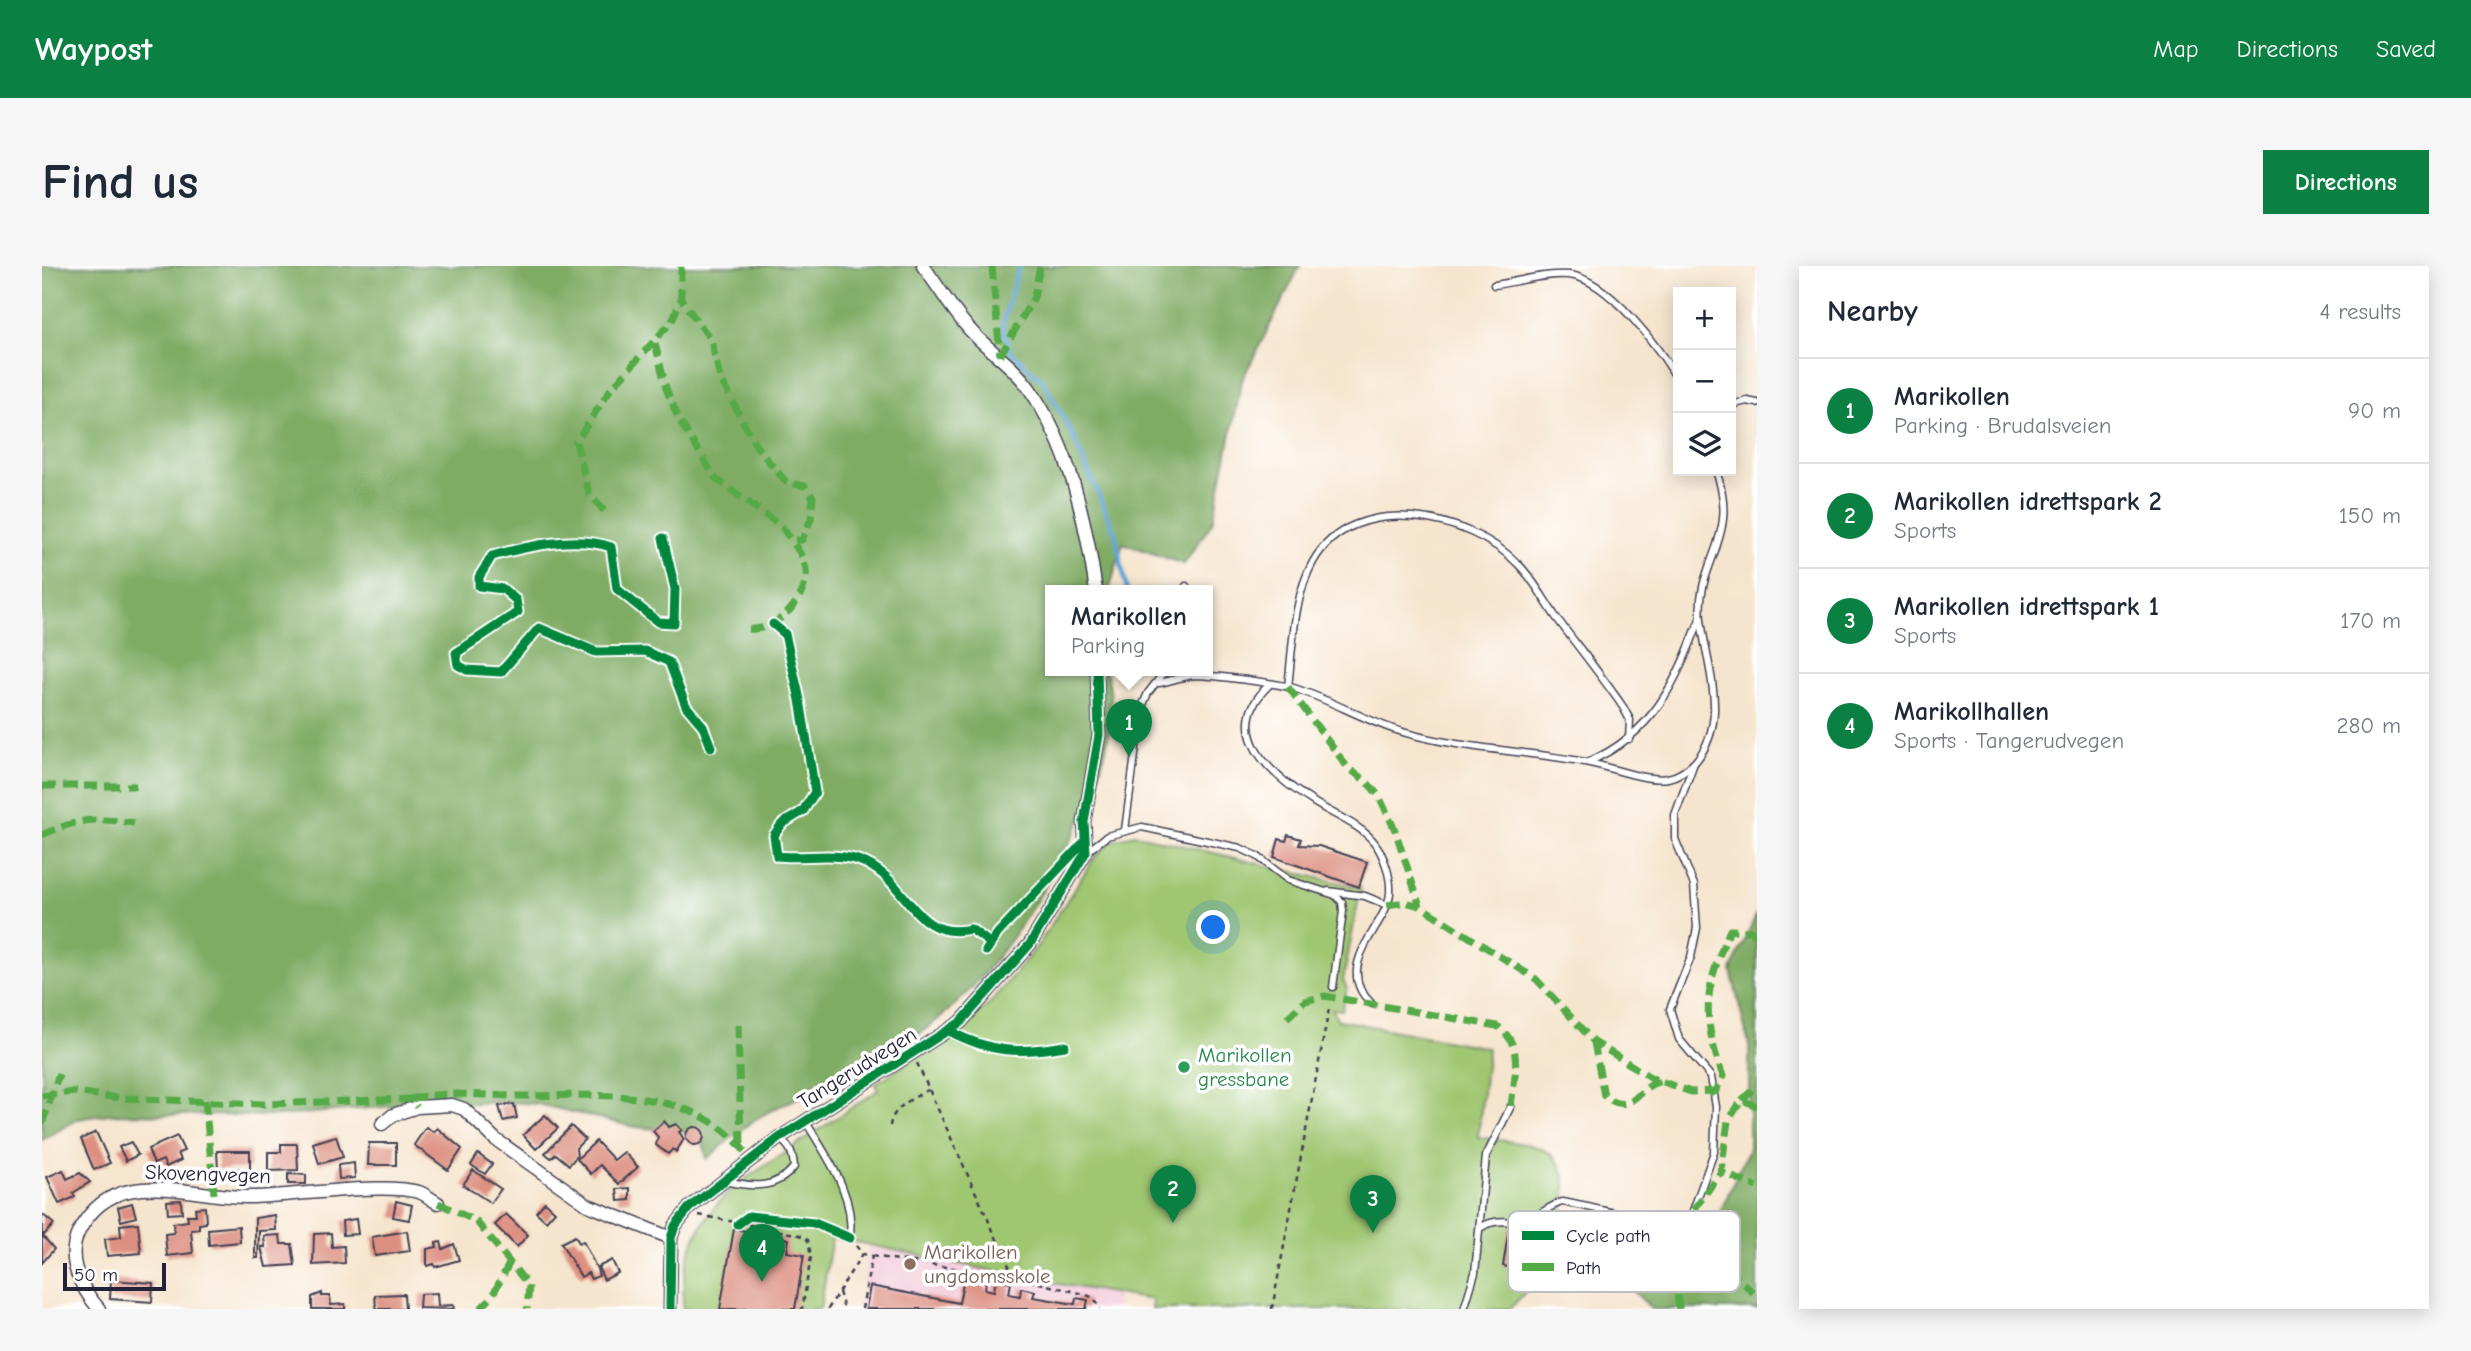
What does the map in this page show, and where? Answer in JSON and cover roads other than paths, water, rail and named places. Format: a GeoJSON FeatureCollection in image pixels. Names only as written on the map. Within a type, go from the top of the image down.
{"type":"FeatureCollection","features":[{"type":"Feature","properties":{"kind":"street"},"geometry":{"type":"LineString","coordinates":[[923,266],[971,332],[1000,356],[1028,386],[1047,419],[1065,458],[1085,521],[1095,585]]}},
{"type":"Feature","properties":{"kind":"street"},"geometry":{"type":"LineString","coordinates":[[1086,852],[1084,822],[1099,735],[1097,676]]}},
{"type":"Feature","properties":{"kind":"street","name":"Tangerudvegen"},"geometry":{"type":"LineString","coordinates":[[670,1309],[671,1238],[675,1226],[688,1208],[805,1120],[961,1022],[1030,944],[1086,852]]}},
{"type":"Feature","properties":{"kind":"street"},"geometry":{"type":"LineString","coordinates":[[382,1124],[393,1115],[417,1107],[452,1105],[464,1109],[505,1147],[588,1205],[671,1238]]}},
{"type":"Feature","properties":{"kind":"street","name":"Skovengvegen"},"geometry":{"type":"LineString","coordinates":[[99,1309],[82,1289],[73,1256],[76,1237],[89,1211],[111,1195],[140,1189],[249,1198],[380,1190],[419,1192],[438,1203]]}},
{"type":"Feature","properties":{"kind":"lane"},"geometry":{"type":"LineString","coordinates":[[1494,285],[1567,275],[1583,278],[1618,304],[1668,362],[1673,372]]}},
{"type":"Feature","properties":{"kind":"lane"},"geometry":{"type":"LineString","coordinates":[[1736,404],[1747,401],[1757,403]]}},
{"type":"Feature","properties":{"kind":"lane"},"geometry":{"type":"LineString","coordinates":[[1588,762],[1629,739],[1659,708],[1678,677],[1700,617],[1702,592],[1722,535],[1725,510],[1717,476]]}},
{"type":"Feature","properties":{"kind":"lane"},"geometry":{"type":"LineString","coordinates":[[1288,687],[1300,595],[1313,561],[1331,541],[1355,523],[1389,516],[1441,522],[1481,537],[1520,566],[1623,707],[1630,720],[1629,739]]}},
{"type":"Feature","properties":{"kind":"lane"},"geometry":{"type":"LineString","coordinates":[[1693,1211],[1714,1152],[1716,1107],[1711,1077],[1679,1039],[1670,1009],[1691,957],[1697,928],[1694,885],[1675,839],[1675,815],[1712,724],[1716,696],[1700,617]]}},
{"type":"Feature","properties":{"kind":"lane"},"geometry":{"type":"LineString","coordinates":[[1125,830],[1141,709],[1148,693],[1162,676]]}},
{"type":"Feature","properties":{"kind":"lane"},"geometry":{"type":"LineString","coordinates":[[1159,683],[1190,676]]}},
{"type":"Feature","properties":{"kind":"lane"},"geometry":{"type":"LineString","coordinates":[[1202,676],[1288,687],[1392,728],[1445,743],[1503,748],[1588,762],[1651,778],[1667,778],[1679,774],[1695,762]]}},
{"type":"Feature","properties":{"kind":"lane"},"geometry":{"type":"LineString","coordinates":[[1269,685],[1250,708],[1247,725],[1251,743],[1261,758],[1309,800],[1372,839],[1385,860],[1390,894],[1360,958],[1360,989],[1372,1004]]}},
{"type":"Feature","properties":{"kind":"lane"},"geometry":{"type":"LineString","coordinates":[[1086,852],[1107,836],[1142,827],[1240,848],[1257,856],[1288,880],[1335,895],[1343,908],[1333,987]]}},
{"type":"Feature","properties":{"kind":"lane"},"geometry":{"type":"LineString","coordinates":[[1319,890],[1346,891],[1387,905]]}},
{"type":"Feature","properties":{"kind":"lane"},"geometry":{"type":"LineString","coordinates":[[1464,1309],[1475,1273],[1486,1156],[1511,1107]]}},
{"type":"Feature","properties":{"kind":"lane"},"geometry":{"type":"LineString","coordinates":[[805,1120],[846,1193],[851,1215],[847,1237]]}},
{"type":"Feature","properties":{"kind":"lane"},"geometry":{"type":"LineString","coordinates":[[723,1180],[762,1185],[786,1177],[794,1167],[793,1156],[789,1146],[779,1138]]}},
{"type":"Feature","properties":{"kind":"lane"},"geometry":{"type":"LineString","coordinates":[[1545,1211],[1562,1202],[1606,1211]]}},
{"type":"Feature","properties":{"kind":"lane"},"geometry":{"type":"LineString","coordinates":[[1480,1228],[1498,1219],[1508,1220]]}},
{"type":"Feature","properties":{"kind":"waterway"},"geometry":{"type":"LineString","coordinates":[[1019,266],[1002,325],[1010,351],[1043,381],[1072,434],[1115,533],[1126,585]]}},
{"type":"Feature","properties":{"kind":"place","name":"Marikollen"},"geometry":{"type":"Point","coordinates":[1129,757]}},
{"type":"Feature","properties":{"kind":"place","name":"Marikollen gressbane"},"geometry":{"type":"Point","coordinates":[1184,1067]}},
{"type":"Feature","properties":{"kind":"place","name":"Marikollen idrettspark 2"},"geometry":{"type":"Point","coordinates":[1173,1223]}},
{"type":"Feature","properties":{"kind":"place","name":"Marikollen idrettspark 1"},"geometry":{"type":"Point","coordinates":[1373,1233]}},
{"type":"Feature","properties":{"kind":"place","name":"Marikollen ungdomsskole"},"geometry":{"type":"Point","coordinates":[910,1264]}},
{"type":"Feature","properties":{"kind":"place","name":"Marikollhallen"},"geometry":{"type":"Point","coordinates":[762,1282]}}]}
